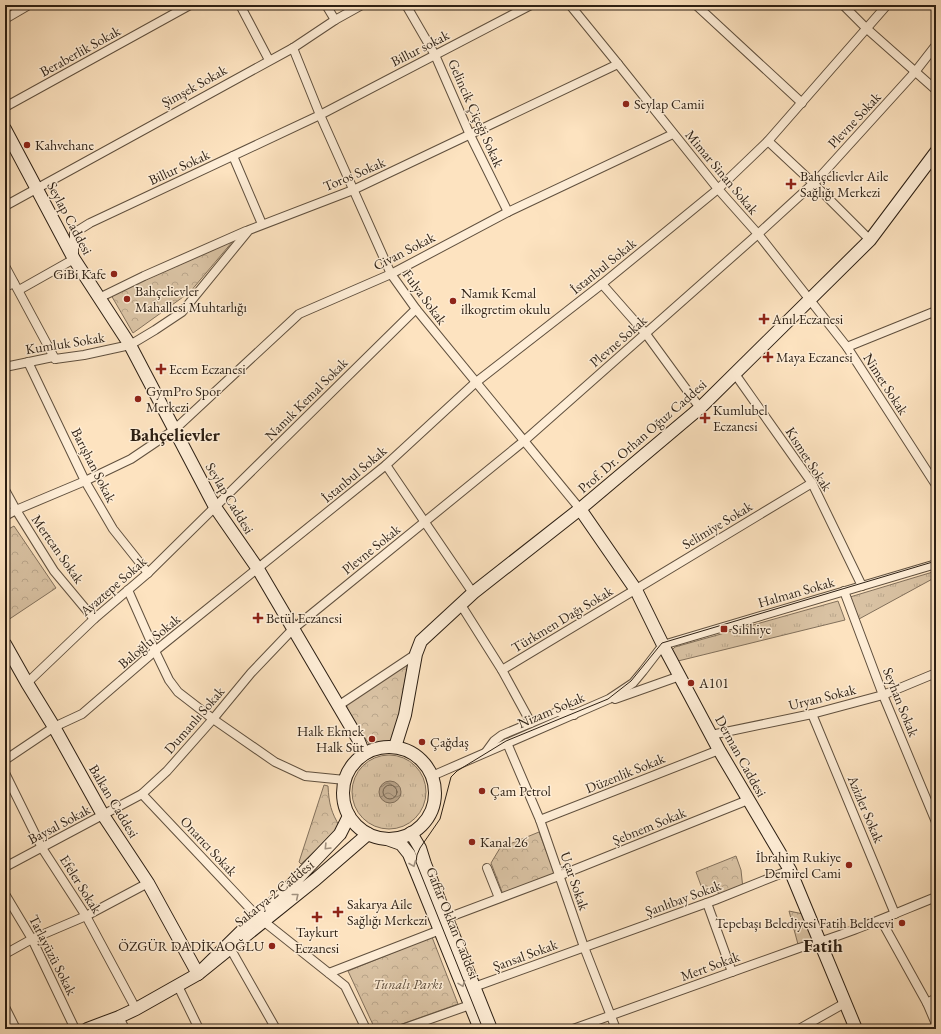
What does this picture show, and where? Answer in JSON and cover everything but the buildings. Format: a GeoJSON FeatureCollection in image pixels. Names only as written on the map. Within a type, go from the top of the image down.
{"type":"FeatureCollection","features":[{"type":"Feature","properties":{"kind":"main road","name":"Seylap Caddesi"},"geometry":{"type":"LineString","coordinates":[[5,129],[74,259],[130,345],[215,507],[258,569],[358,739],[364,754]]}},
{"type":"Feature","properties":{"kind":"main road","name":"Prof. Dr. Orhan Oğuz Caddesi"},"geometry":{"type":"LineString","coordinates":[[395,747],[405,715],[416,654],[421,641],[473,593],[580,509],[700,408],[870,240],[936,152]]}},
{"type":"Feature","properties":{"kind":"main road","name":"Derman Caddesi"},"geometry":{"type":"LineString","coordinates":[[580,509],[636,590],[663,645],[719,750],[790,870],[819,943],[856,1029]]}},
{"type":"Feature","properties":{"kind":"main road","name":"Balkan Caddesi"},"geometry":{"type":"LineString","coordinates":[[5,644],[54,727],[103,815],[148,883],[198,974]]}},
{"type":"Feature","properties":{"kind":"main road"},"geometry":{"type":"LineString","coordinates":[[395,747],[407,750],[418,756],[426,765],[432,776],[435,790],[434,805],[427,818],[418,829],[405,836],[386,839],[368,834],[357,826],[349,816],[343,792],[345,780],[353,765],[364,754],[379,748],[395,747]]}},
{"type":"Feature","properties":{"kind":"main road"},"geometry":{"type":"LineString","coordinates":[[260,919],[340,834],[349,816]]}},
{"type":"Feature","properties":{"kind":"main road","name":"Gaffar Okkan Caddesi"},"geometry":{"type":"LineString","coordinates":[[411,832],[420,848],[491,1029]]}},
{"type":"Feature","properties":{"kind":"main road","name":"Sakarya-2 Caddesi"},"geometry":{"type":"LineString","coordinates":[[198,974],[260,919],[316,879],[368,834]]}},
{"type":"Feature","properties":{"kind":"main road","name":"Gaffar Okkan Caddesi"},"geometry":{"type":"LineString","coordinates":[[386,839],[401,844],[409,854],[480,1029]]}},
{"type":"Feature","properties":{"kind":"main road","name":"Sakarya-2 Caddesi"},"geometry":{"type":"LineString","coordinates":[[87,1029],[120,1017],[198,974],[230,948],[260,919]]}},
{"type":"Feature","properties":{"kind":"street"},"geometry":{"type":"LineString","coordinates":[[5,19],[29,5]]}},
{"type":"Feature","properties":{"kind":"street","name":"Beraberlik Sokak"},"geometry":{"type":"LineString","coordinates":[[5,107],[190,5]]}},
{"type":"Feature","properties":{"kind":"street"},"geometry":{"type":"LineString","coordinates":[[240,5],[269,60]]}},
{"type":"Feature","properties":{"kind":"street"},"geometry":{"type":"LineString","coordinates":[[326,5],[335,20]]}},
{"type":"Feature","properties":{"kind":"street","name":"Şimşek Sokak"},"geometry":{"type":"LineString","coordinates":[[5,206],[293,48],[335,20],[362,5]]}},
{"type":"Feature","properties":{"kind":"street","name":"Gelincik Çiçeği Sokak"},"geometry":{"type":"LineString","coordinates":[[406,5],[435,55],[470,135],[508,212]]}},
{"type":"Feature","properties":{"kind":"street","name":"Billur sokak"},"geometry":{"type":"LineString","coordinates":[[320,115],[531,5]]}},
{"type":"Feature","properties":{"kind":"street","name":"Mimar Sinan Sokak"},"geometry":{"type":"LineString","coordinates":[[570,5],[718,189],[758,234],[809,300]]}},
{"type":"Feature","properties":{"kind":"street"},"geometry":{"type":"LineString","coordinates":[[696,5],[802,103]]}},
{"type":"Feature","properties":{"kind":"street"},"geometry":{"type":"LineString","coordinates":[[843,5],[866,28],[936,90]]}},
{"type":"Feature","properties":{"kind":"street","name":"İstanbul Sokak"},"geometry":{"type":"LineString","coordinates":[[258,569],[386,465],[475,383],[602,284],[718,189],[768,141],[887,5]]}},
{"type":"Feature","properties":{"kind":"street","name":"Plevne Sokak"},"geometry":{"type":"LineString","coordinates":[[293,629],[524,441],[758,234],[813,183],[915,72],[936,45]]}},
{"type":"Feature","properties":{"kind":"street","name":"Fulya Sokak"},"geometry":{"type":"LineString","coordinates":[[293,48],[320,115],[392,274],[416,309],[475,383],[580,509]]}},
{"type":"Feature","properties":{"kind":"street","name":"Toros Sokak"},"geometry":{"type":"LineString","coordinates":[[130,345],[182,312],[249,230],[353,190],[618,64]]}},
{"type":"Feature","properties":{"kind":"street","name":"Billur Sokak"},"geometry":{"type":"LineString","coordinates":[[74,259],[74,233],[90,223],[320,115]]}},
{"type":"Feature","properties":{"kind":"street","name":"Civan Sokak"},"geometry":{"type":"LineString","coordinates":[[5,516],[131,459],[174,430],[299,314],[392,274],[508,212],[673,134]]}},
{"type":"Feature","properties":{"kind":"street"},"geometry":{"type":"LineString","coordinates":[[768,141],[813,183],[870,240]]}},
{"type":"Feature","properties":{"kind":"street"},"geometry":{"type":"LineString","coordinates":[[233,156],[262,224]]}},
{"type":"Feature","properties":{"kind":"street"},"geometry":{"type":"LineString","coordinates":[[99,298],[144,276],[249,230]]}},
{"type":"Feature","properties":{"kind":"street"},"geometry":{"type":"LineString","coordinates":[[19,290],[74,259]]}},
{"type":"Feature","properties":{"kind":"street"},"geometry":{"type":"LineString","coordinates":[[5,266],[55,359]]}},
{"type":"Feature","properties":{"kind":"street"},"geometry":{"type":"LineString","coordinates":[[5,287],[14,283]]}},
{"type":"Feature","properties":{"kind":"street"},"geometry":{"type":"LineString","coordinates":[[602,284],[646,334],[700,408]]}},
{"type":"Feature","properties":{"kind":"street","name":"Nimet Sokak"},"geometry":{"type":"LineString","coordinates":[[809,300],[847,347],[936,485]]}},
{"type":"Feature","properties":{"kind":"street","name":"Namık Kemal Sokak"},"geometry":{"type":"LineString","coordinates":[[215,507],[416,309]]}},
{"type":"Feature","properties":{"kind":"street"},"geometry":{"type":"LineString","coordinates":[[847,347],[936,311]]}},
{"type":"Feature","properties":{"kind":"street","name":"Kumluk Sokak"},"geometry":{"type":"LineString","coordinates":[[5,367],[53,357],[55,359],[84,355],[130,345]]}},
{"type":"Feature","properties":{"kind":"street","name":"Barışhan Sokak"},"geometry":{"type":"LineString","coordinates":[[28,362],[85,481],[113,529],[148,573]]}},
{"type":"Feature","properties":{"kind":"street","name":"Kısmet Sokak"},"geometry":{"type":"LineString","coordinates":[[735,374],[812,483],[862,586]]}},
{"type":"Feature","properties":{"kind":"street"},"geometry":{"type":"LineString","coordinates":[[386,465],[473,593]]}},
{"type":"Feature","properties":{"kind":"street","name":"Selimiye Sokak"},"geometry":{"type":"LineString","coordinates":[[636,590],[812,483]]}},
{"type":"Feature","properties":{"kind":"street","name":"Mertcan Sokak"},"geometry":{"type":"LineString","coordinates":[[5,490],[54,571],[94,620]]}},
{"type":"Feature","properties":{"kind":"street","name":"Ayaztepe Sokak"},"geometry":{"type":"LineString","coordinates":[[27,683],[94,620],[148,573],[215,507]]}},
{"type":"Feature","properties":{"kind":"street","name":"Halman Sokak"},"geometry":{"type":"LineString","coordinates":[[663,645],[936,564]]}},
{"type":"Feature","properties":{"kind":"street","name":"Baloğlu Sokak"},"geometry":{"type":"LineString","coordinates":[[5,760],[54,727],[82,714],[155,651],[258,569]]}},
{"type":"Feature","properties":{"kind":"street"},"geometry":{"type":"LineString","coordinates":[[128,590],[169,680],[178,692],[213,719],[275,762],[305,776],[345,780]]}},
{"type":"Feature","properties":{"kind":"street","name":"Türkmen Dağı Sokak"},"geometry":{"type":"LineString","coordinates":[[502,670],[636,590]]}},
{"type":"Feature","properties":{"kind":"street","name":"Seyhan Sokak"},"geometry":{"type":"LineString","coordinates":[[844,591],[883,695],[936,822]]}},
{"type":"Feature","properties":{"kind":"street"},"geometry":{"type":"LineString","coordinates":[[461,605],[502,670],[531,723]]}},
{"type":"Feature","properties":{"kind":"street","name":"Dumanlı Sokak"},"geometry":{"type":"LineString","coordinates":[[103,815],[142,794],[168,771],[251,673],[293,629]]}},
{"type":"Feature","properties":{"kind":"street","name":"Nizam Sokak"},"geometry":{"type":"LineString","coordinates":[[432,776],[609,699],[633,682],[643,672],[663,645]]}},
{"type":"Feature","properties":{"kind":"street"},"geometry":{"type":"LineString","coordinates":[[338,706],[416,654]]}},
{"type":"Feature","properties":{"kind":"street","name":"Uryan Sokak"},"geometry":{"type":"LineString","coordinates":[[711,735],[812,714],[883,695],[936,673]]}},
{"type":"Feature","properties":{"kind":"street"},"geometry":{"type":"LineString","coordinates":[[609,699],[613,700],[680,676]]}},
{"type":"Feature","properties":{"kind":"street"},"geometry":{"type":"LineString","coordinates":[[485,752],[502,734],[557,712],[564,712],[574,715]]}},
{"type":"Feature","properties":{"kind":"street","name":"Azizler Sokak"},"geometry":{"type":"LineString","coordinates":[[812,714],[895,914]]}},
{"type":"Feature","properties":{"kind":"street","name":"Uçar Sokak"},"geometry":{"type":"LineString","coordinates":[[507,743],[540,820],[584,947],[616,1029]]}},
{"type":"Feature","properties":{"kind":"street","name":"Düzenlik Sokak"},"geometry":{"type":"LineString","coordinates":[[540,820],[719,750]]}},
{"type":"Feature","properties":{"kind":"street","name":"Efeler Sokak"},"geometry":{"type":"LineString","coordinates":[[5,773],[42,848],[86,916],[136,1009]]}},
{"type":"Feature","properties":{"kind":"street","name":"Onarıcı Sokak"},"geometry":{"type":"LineString","coordinates":[[142,794],[260,919],[345,986],[366,1029]]}},
{"type":"Feature","properties":{"kind":"street","name":"Şebnem Sokak"},"geometry":{"type":"LineString","coordinates":[[447,918],[560,876],[748,800]]}},
{"type":"Feature","properties":{"kind":"street","name":"Baysal Sokak"},"geometry":{"type":"LineString","coordinates":[[5,867],[103,815]]}},
{"type":"Feature","properties":{"kind":"street"},"geometry":{"type":"LineString","coordinates":[[487,868],[499,898]]}},
{"type":"Feature","properties":{"kind":"street","name":"Şanlıbay Sokak"},"geometry":{"type":"LineString","coordinates":[[584,947],[707,903],[790,870]]}},
{"type":"Feature","properties":{"kind":"street"},"geometry":{"type":"LineString","coordinates":[[5,954],[32,939],[86,916],[148,883]]}},
{"type":"Feature","properties":{"kind":"street","name":"Tarlayüzü Sokak"},"geometry":{"type":"LineString","coordinates":[[5,894],[32,939],[75,1029]]}},
{"type":"Feature","properties":{"kind":"street","name":"Mert Sokak"},"geometry":{"type":"LineString","coordinates":[[573,1029],[732,972],[819,943],[881,920],[936,897]]}},
{"type":"Feature","properties":{"kind":"street"},"geometry":{"type":"LineString","coordinates":[[707,903],[732,972]]}},
{"type":"Feature","properties":{"kind":"street"},"geometry":{"type":"LineString","coordinates":[[881,920],[927,1003],[936,1024]]}},
{"type":"Feature","properties":{"kind":"street"},"geometry":{"type":"LineString","coordinates":[[328,973],[440,930]]}},
{"type":"Feature","properties":{"kind":"street","name":"Şansal Sokak"},"geometry":{"type":"LineString","coordinates":[[474,988],[584,947]]}},
{"type":"Feature","properties":{"kind":"street"},"geometry":{"type":"LineString","coordinates":[[230,948],[276,1029]]}},
{"type":"Feature","properties":{"kind":"street"},"geometry":{"type":"LineString","coordinates":[[178,986],[199,1029]]}},
{"type":"Feature","properties":{"kind":"street"},"geometry":{"type":"LineString","coordinates":[[927,1003],[936,998]]}},
{"type":"Feature","properties":{"kind":"street"},"geometry":{"type":"LineString","coordinates":[[799,1029],[845,1003]]}},
{"type":"Feature","properties":{"kind":"street"},"geometry":{"type":"LineString","coordinates":[[402,1029],[470,1005]]}},
{"type":"Feature","properties":{"kind":"street"},"geometry":{"type":"LineString","coordinates":[[5,1007],[16,1029]]}},
{"type":"Feature","properties":{"kind":"street"},"geometry":{"type":"LineString","coordinates":[[120,1017],[125,1029]]}},
{"type":"Feature","properties":{"kind":"green space"},"geometry":{"type":"Polygon","coordinates":[[[233,241],[190,292],[133,333],[111,295],[233,241]]]}},
{"type":"Feature","properties":{"kind":"green space"},"geometry":{"type":"Polygon","coordinates":[[[14,526],[56,588],[5,622],[5,531],[14,526]]]}},
{"type":"Feature","properties":{"kind":"green space"},"geometry":{"type":"Polygon","coordinates":[[[936,571],[936,577],[859,619],[850,597],[936,571]]]}},
{"type":"Feature","properties":{"kind":"green space"},"geometry":{"type":"Polygon","coordinates":[[[838,601],[845,620],[674,662],[671,651],[675,647],[838,601]]]}},
{"type":"Feature","properties":{"kind":"green space"},"geometry":{"type":"Polygon","coordinates":[[[408,662],[395,743],[372,748],[342,706],[408,662]]]}},
{"type":"Feature","properties":{"kind":"green space"},"geometry":{"type":"Polygon","coordinates":[[[389,755],[410,761],[420,771],[426,792],[420,813],[410,823],[389,829],[368,823],[358,813],[352,792],[358,771],[368,761],[389,755]]]}},
{"type":"Feature","properties":{"kind":"green space"},"geometry":{"type":"Polygon","coordinates":[[[324,785],[328,786],[331,808],[340,827],[301,864],[299,862],[324,785]]]}},
{"type":"Feature","properties":{"kind":"green space"},"geometry":{"type":"Polygon","coordinates":[[[539,832],[556,877],[504,897],[491,863],[500,848],[539,832]]]}},
{"type":"Feature","properties":{"kind":"green space"},"geometry":{"type":"Polygon","coordinates":[[[736,856],[741,870],[743,889],[720,898],[716,887],[703,891],[696,872],[736,856]]]}},
{"type":"Feature","properties":{"kind":"green space"},"geometry":{"type":"Polygon","coordinates":[[[789,911],[808,915],[819,943],[799,948],[789,911]]]}},
{"type":"Feature","properties":{"kind":"green space","name":"Tunalı Parkı"},"geometry":{"type":"Polygon","coordinates":[[[432,937],[458,1004],[388,1029],[375,1029],[348,971],[432,937]]]}},
{"type":"Feature","properties":{"kind":"water"},"geometry":{"type":"Polygon","coordinates":[[[390,781],[398,784],[401,792],[398,800],[390,803],[382,800],[379,792],[382,784],[390,781]]]}},
{"type":"Feature","properties":{"kind":"tram line"},"geometry":{"type":"LineString","coordinates":[[483,1029],[416,862],[420,848],[440,819],[451,777],[457,771],[506,741],[608,699],[631,681],[662,643],[936,561]]}},
{"type":"Feature","properties":{"kind":"place","name":"Seylap Camii"},"geometry":{"type":"Point","coordinates":[626,104]}},
{"type":"Feature","properties":{"kind":"place","name":"Kahvehane"},"geometry":{"type":"Point","coordinates":[27,145]}},
{"type":"Feature","properties":{"kind":"place","name":"Bahçelievler Aile Sağlığı Merkezi"},"geometry":{"type":"Point","coordinates":[791,184]}},
{"type":"Feature","properties":{"kind":"place","name":"GiBi Kafe"},"geometry":{"type":"Point","coordinates":[114,274]}},
{"type":"Feature","properties":{"kind":"place","name":"Bahçelievler Mahallesi Muhtarlığı"},"geometry":{"type":"Point","coordinates":[127,299]}},
{"type":"Feature","properties":{"kind":"place","name":"Namık Kemal ilkogretim okulu"},"geometry":{"type":"Point","coordinates":[453,301]}},
{"type":"Feature","properties":{"kind":"place","name":"Anıl Eczanesi"},"geometry":{"type":"Point","coordinates":[764,319]}},
{"type":"Feature","properties":{"kind":"place","name":"Maya Eczanesi"},"geometry":{"type":"Point","coordinates":[768,357]}},
{"type":"Feature","properties":{"kind":"place","name":"Ecem Eczanesi"},"geometry":{"type":"Point","coordinates":[161,369]}},
{"type":"Feature","properties":{"kind":"place","name":"GymPro Spor Merkezi"},"geometry":{"type":"Point","coordinates":[138,399]}},
{"type":"Feature","properties":{"kind":"place","name":"Kumlubel Eczanesi"},"geometry":{"type":"Point","coordinates":[705,418]}},
{"type":"Feature","properties":{"kind":"place","name":"Betül Eczanesi"},"geometry":{"type":"Point","coordinates":[258,618]}},
{"type":"Feature","properties":{"kind":"place","name":"Sıhhiye"},"geometry":{"type":"Point","coordinates":[724,629]}},
{"type":"Feature","properties":{"kind":"place","name":"A101"},"geometry":{"type":"Point","coordinates":[691,683]}},
{"type":"Feature","properties":{"kind":"place","name":"Halk Ekmek Halk Süt"},"geometry":{"type":"Point","coordinates":[372,739]}},
{"type":"Feature","properties":{"kind":"place","name":"Çağdaş"},"geometry":{"type":"Point","coordinates":[422,742]}},
{"type":"Feature","properties":{"kind":"place","name":"Çam Petrol"},"geometry":{"type":"Point","coordinates":[482,791]}},
{"type":"Feature","properties":{"kind":"place","name":"Kanal 26"},"geometry":{"type":"Point","coordinates":[472,842]}},
{"type":"Feature","properties":{"kind":"place","name":"İbrahim Rukiye Demirel Cami"},"geometry":{"type":"Point","coordinates":[849,865]}},
{"type":"Feature","properties":{"kind":"place","name":"Sakarya Aile Sağlığı Merkezi"},"geometry":{"type":"Point","coordinates":[338,912]}},
{"type":"Feature","properties":{"kind":"place","name":"Taykurt Eczanesi"},"geometry":{"type":"Point","coordinates":[317,917]}},
{"type":"Feature","properties":{"kind":"place","name":"Tepebaşı Belediyesi Fatih Beldeevi"},"geometry":{"type":"Point","coordinates":[902,923]}},
{"type":"Feature","properties":{"kind":"place","name":"ÖZGÜR DADİKAOĞLU"},"geometry":{"type":"Point","coordinates":[272,946]}},
{"type":"Feature","properties":{"kind":"district","name":"Bahçelievler"},"geometry":{"type":"Point","coordinates":[175,435]}},
{"type":"Feature","properties":{"kind":"district","name":"Fatih"},"geometry":{"type":"Point","coordinates":[823,946]}}]}
